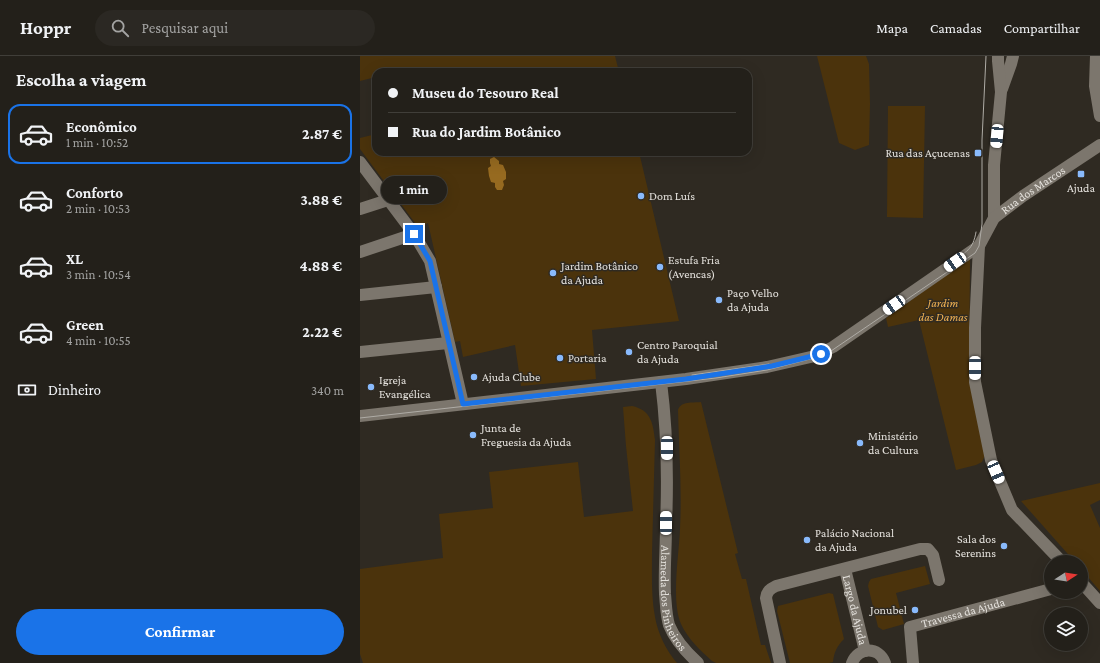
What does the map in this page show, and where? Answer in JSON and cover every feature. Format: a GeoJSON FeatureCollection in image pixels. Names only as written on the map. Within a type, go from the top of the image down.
{"type":"FeatureCollection","features":[{"type":"Feature","properties":{"kind":"street"},"geometry":{"type":"LineString","coordinates":[[994,218],[994,165],[1001,92],[998,56]]}},
{"type":"Feature","properties":{"kind":"street"},"geometry":{"type":"LineString","coordinates":[[1001,92],[1013,56]]}},
{"type":"Feature","properties":{"kind":"street"},"geometry":{"type":"LineString","coordinates":[[1096,56],[1095,86],[1100,116]]}},
{"type":"Feature","properties":{"kind":"street","name":"Rua dos Marcos"},"geometry":{"type":"LineString","coordinates":[[979,246],[994,218],[1023,196],[1100,145]]}},
{"type":"Feature","properties":{"kind":"street"},"geometry":{"type":"LineString","coordinates":[[360,162],[414,234],[430,261],[463,404]]}},
{"type":"Feature","properties":{"kind":"street"},"geometry":{"type":"LineString","coordinates":[[360,209],[388,200]]}},
{"type":"Feature","properties":{"kind":"street"},"geometry":{"type":"LineString","coordinates":[[360,252],[414,234]]}},
{"type":"Feature","properties":{"kind":"street"},"geometry":{"type":"LineString","coordinates":[[360,416],[686,379],[766,367],[821,354],[979,246]]}},
{"type":"Feature","properties":{"kind":"street"},"geometry":{"type":"LineString","coordinates":[[979,246],[975,328],[975,382],[991,460],[1012,510],[1055,555]]}},
{"type":"Feature","properties":{"kind":"street"},"geometry":{"type":"LineString","coordinates":[[360,295],[436,286]]}},
{"type":"Feature","properties":{"kind":"street"},"geometry":{"type":"LineString","coordinates":[[360,352],[448,343]]}},
{"type":"Feature","properties":{"kind":"street","name":"Alameda dos Pinheiros"},"geometry":{"type":"LineString","coordinates":[[661,382],[667,448],[666,604],[669,624],[675,638],[698,663]]}},
{"type":"Feature","properties":{"kind":"street","name":"Largo da Ajuda"},"geometry":{"type":"LineString","coordinates":[[780,663],[766,598],[767,592],[776,586],[920,549],[928,549],[933,555],[939,580]]}},
{"type":"Feature","properties":{"kind":"street","name":"Largo da Ajuda"},"geometry":{"type":"LineString","coordinates":[[845,569],[865,651]]}},
{"type":"Feature","properties":{"kind":"street"},"geometry":{"type":"LineString","coordinates":[[1088,590],[1100,603]]}},
{"type":"Feature","properties":{"kind":"street","name":"Travessa da Ajuda"},"geometry":{"type":"LineString","coordinates":[[913,663],[910,627],[1044,591]]}},
{"type":"Feature","properties":{"kind":"street","name":"Largo da Ajuda"},"geometry":{"type":"LineString","coordinates":[[852,663],[856,656],[865,651],[876,652],[881,656],[884,663]]}},
{"type":"Feature","properties":{"kind":"green space"},"geometry":{"type":"Polygon","coordinates":[[[360,56],[615,56],[618,68],[372,68],[372,78],[360,81],[360,56]]]}},
{"type":"Feature","properties":{"kind":"green space"},"geometry":{"type":"Polygon","coordinates":[[[817,56],[866,56],[869,64],[869,145],[855,150],[839,143],[817,56]]]}},
{"type":"Feature","properties":{"kind":"green space"},"geometry":{"type":"Polygon","coordinates":[[[888,106],[925,106],[923,218],[887,217],[888,106]]]}},
{"type":"Feature","properties":{"kind":"green space","name":"Jardim Botânico da Ajuda"},"geometry":{"type":"Polygon","coordinates":[[[372,135],[372,156],[640,156],[679,321],[592,330],[596,379],[521,386],[515,345],[463,357],[460,341],[455,342],[428,223],[424,225],[421,231],[360,149],[360,138],[372,135]]]}},
{"type":"Feature","properties":{"kind":"green space","name":"Jardim das Damas"},"geometry":{"type":"Polygon","coordinates":[[[969,259],[969,376],[985,455],[982,462],[956,470],[919,320],[888,327],[886,318],[969,259]]]}},
{"type":"Feature","properties":{"kind":"green space"},"geometry":{"type":"Polygon","coordinates":[[[701,402],[738,553],[735,554],[742,579],[746,579],[761,645],[765,645],[771,663],[716,663],[712,661],[687,635],[678,614],[676,603],[676,578],[681,500],[678,410],[679,407],[684,404],[701,402]]]}},
{"type":"Feature","properties":{"kind":"green space"},"geometry":{"type":"Polygon","coordinates":[[[632,406],[647,414],[653,428],[655,440],[652,553],[653,601],[656,623],[660,636],[669,653],[677,663],[363,663],[360,654],[360,569],[443,558],[439,514],[493,508],[489,472],[578,462],[584,517],[633,511],[623,407],[632,406]]]}},
{"type":"Feature","properties":{"kind":"green space"},"geometry":{"type":"Polygon","coordinates":[[[1100,483],[1100,500],[1090,505],[1100,528],[1100,591],[1088,577],[1088,555],[1069,555],[1021,501],[1100,483]]]}},
{"type":"Feature","properties":{"kind":"green space"},"geometry":{"type":"Polygon","coordinates":[[[925,566],[930,584],[896,593],[904,624],[883,630],[878,627],[868,586],[871,579],[925,566]]]}},
{"type":"Feature","properties":{"kind":"green space"},"geometry":{"type":"Polygon","coordinates":[[[829,593],[833,594],[844,639],[836,649],[833,662],[790,663],[777,611],[778,606],[829,593]]]}},
{"type":"Feature","properties":{"kind":"shaded area"},"geometry":{"type":"Polygon","coordinates":[[[494,157],[499,161],[499,164],[503,165],[506,172],[506,179],[503,181],[504,185],[502,190],[497,190],[495,183],[491,182],[489,176],[488,168],[491,166],[490,159],[494,157]]]}},
{"type":"Feature","properties":{"kind":"tram line"},"geometry":{"type":"LineString","coordinates":[[360,418],[716,378],[767,370],[814,358],[831,351],[975,253],[979,246],[982,224],[982,140],[986,56]]}},
{"type":"Feature","properties":{"kind":"tram line"},"geometry":{"type":"LineString","coordinates":[[952,261],[965,253],[971,247],[976,232]]}},
{"type":"Feature","properties":{"kind":"tram line"},"geometry":{"type":"LineString","coordinates":[[692,375],[769,364]]}},
{"type":"Feature","properties":{"kind":"place","name":"Rua das Açucenas"},"geometry":{"type":"Point","coordinates":[978,153]}},
{"type":"Feature","properties":{"kind":"place","name":"Ajuda"},"geometry":{"type":"Point","coordinates":[1081,174]}},
{"type":"Feature","properties":{"kind":"place","name":"Dom Luís"},"geometry":{"type":"Point","coordinates":[641,196]}},
{"type":"Feature","properties":{"kind":"place","name":"Estufa Fria (Avencas)"},"geometry":{"type":"Point","coordinates":[660,267]}},
{"type":"Feature","properties":{"kind":"place","name":"Jardim Botânico da Ajuda"},"geometry":{"type":"Point","coordinates":[553,273]}},
{"type":"Feature","properties":{"kind":"place","name":"Paço Velho da Ajuda"},"geometry":{"type":"Point","coordinates":[719,300]}},
{"type":"Feature","properties":{"kind":"place","name":"Centro Paroquial da Ajuda"},"geometry":{"type":"Point","coordinates":[629,352]}},
{"type":"Feature","properties":{"kind":"place","name":"Portaria"},"geometry":{"type":"Point","coordinates":[560,358]}},
{"type":"Feature","properties":{"kind":"place","name":"Ajuda Clube"},"geometry":{"type":"Point","coordinates":[474,377]}},
{"type":"Feature","properties":{"kind":"place","name":"Igreja Evangélica"},"geometry":{"type":"Point","coordinates":[371,387]}},
{"type":"Feature","properties":{"kind":"place","name":"Junta de Freguesia da Ajuda"},"geometry":{"type":"Point","coordinates":[473,435]}},
{"type":"Feature","properties":{"kind":"place","name":"Ministério da Cultura"},"geometry":{"type":"Point","coordinates":[860,443]}},
{"type":"Feature","properties":{"kind":"place","name":"Palácio Nacional da Ajuda"},"geometry":{"type":"Point","coordinates":[807,540]}},
{"type":"Feature","properties":{"kind":"place","name":"Sala dos Serenins"},"geometry":{"type":"Point","coordinates":[1004,546]}},
{"type":"Feature","properties":{"kind":"place","name":"Jonubel"},"geometry":{"type":"Point","coordinates":[915,610]}},
{"type":"Feature","properties":{"kind":"route"},"geometry":{"type":"LineString","coordinates":[[414,234],[430,261],[463,404],[686,379],[772,366],[821,354]]}}]}
